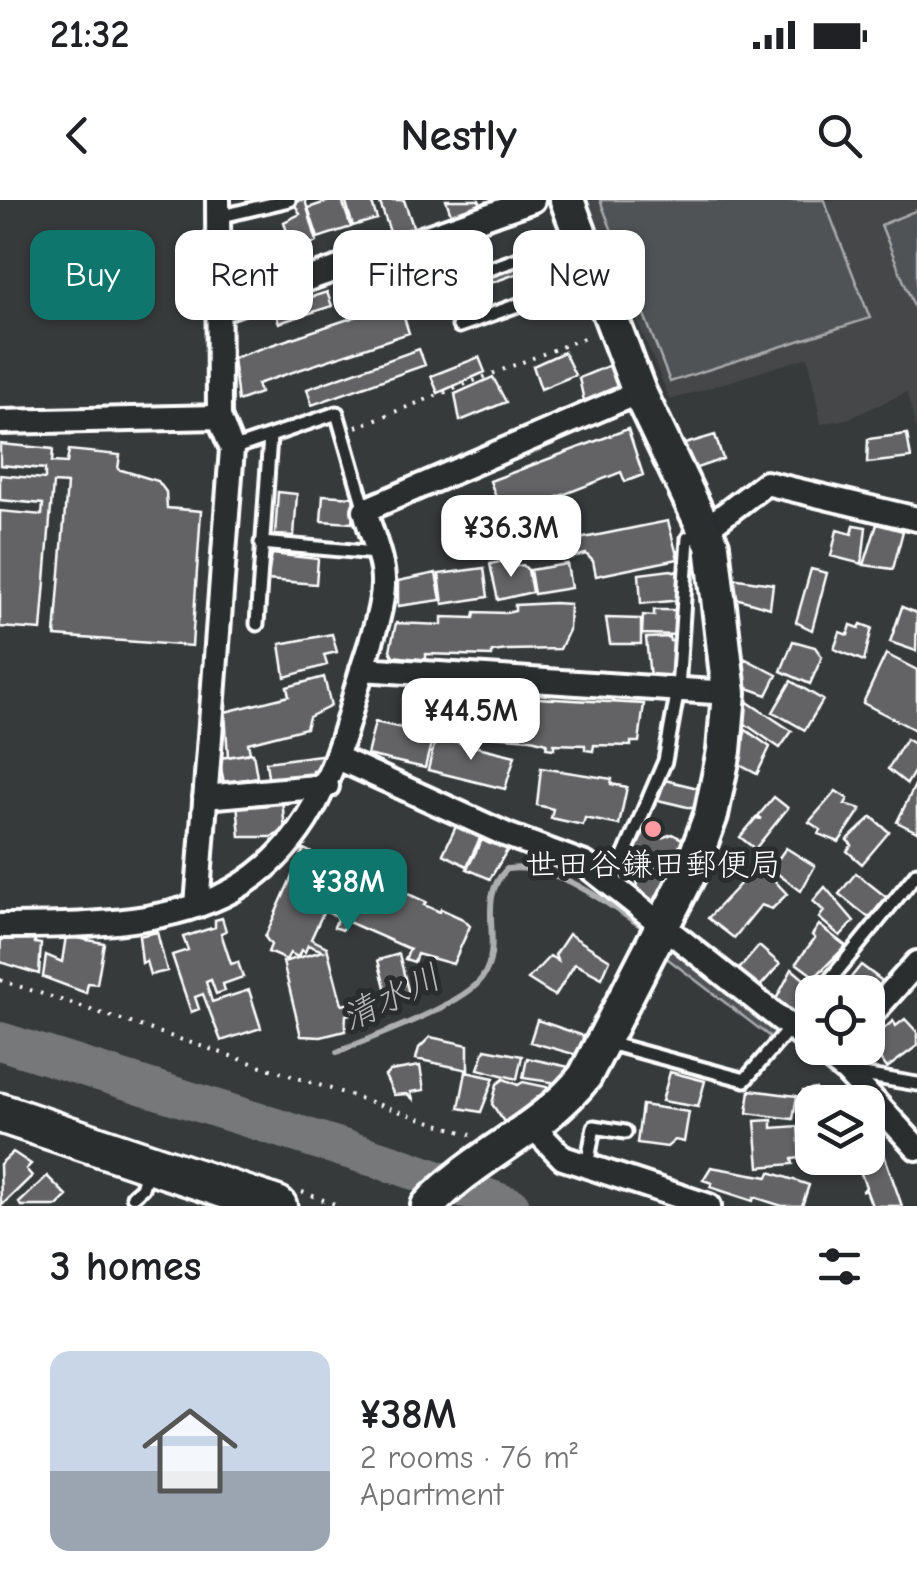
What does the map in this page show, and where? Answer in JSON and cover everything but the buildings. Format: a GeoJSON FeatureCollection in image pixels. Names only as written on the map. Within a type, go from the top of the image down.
{"type":"FeatureCollection","features":[{"type":"Feature","properties":{"kind":"main road"},"geometry":{"type":"LineString","coordinates":[[0,1114],[141,1180],[277,1206]]}},
{"type":"Feature","properties":{"kind":"street"},"geometry":{"type":"LineString","coordinates":[[313,277],[533,200]]}},
{"type":"Feature","properties":{"kind":"street"},"geometry":{"type":"LineString","coordinates":[[567,200],[578,230]]}},
{"type":"Feature","properties":{"kind":"street"},"geometry":{"type":"LineString","coordinates":[[197,906],[232,448],[219,417],[219,320]]}},
{"type":"Feature","properties":{"kind":"street"},"geometry":{"type":"LineString","coordinates":[[428,1206],[504,1144],[562,1105],[585,1076],[662,925],[712,815],[729,692],[712,545],[639,392],[610,320]]}},
{"type":"Feature","properties":{"kind":"street"},"geometry":{"type":"LineString","coordinates":[[0,926],[95,925],[148,919],[197,906],[230,893],[296,840],[340,759],[384,583],[365,510],[639,392]]}},
{"type":"Feature","properties":{"kind":"street"},"geometry":{"type":"LineString","coordinates":[[0,422],[219,417]]}},
{"type":"Feature","properties":{"kind":"street"},"geometry":{"type":"LineString","coordinates":[[704,531],[766,483],[917,519]]}},
{"type":"Feature","properties":{"kind":"street"},"geometry":{"type":"LineString","coordinates":[[362,669],[729,692]]}},
{"type":"Feature","properties":{"kind":"street"},"geometry":{"type":"LineString","coordinates":[[340,759],[507,834],[585,864],[795,1034]]}},
{"type":"Feature","properties":{"kind":"street"},"geometry":{"type":"LineString","coordinates":[[205,797],[327,786]]}},
{"type":"Feature","properties":{"kind":"street"},"geometry":{"type":"LineString","coordinates":[[885,999],[917,963]]}},
{"type":"Feature","properties":{"kind":"street"},"geometry":{"type":"LineString","coordinates":[[843,1065],[917,1148]]}},
{"type":"Feature","properties":{"kind":"street"},"geometry":{"type":"LineString","coordinates":[[533,1128],[563,1158],[709,1206]]}},
{"type":"Feature","properties":{"kind":"lane"},"geometry":{"type":"LineString","coordinates":[[218,209],[289,200]]}},
{"type":"Feature","properties":{"kind":"lane"},"geometry":{"type":"LineString","coordinates":[[459,326],[513,307]]}},
{"type":"Feature","properties":{"kind":"lane"},"geometry":{"type":"LineString","coordinates":[[232,448],[338,412],[365,510]]}},
{"type":"Feature","properties":{"kind":"lane"},"geometry":{"type":"LineString","coordinates":[[257,624],[270,437]]}},
{"type":"Feature","properties":{"kind":"lane"},"geometry":{"type":"LineString","coordinates":[[612,884],[664,761],[678,689],[688,538],[704,531]]}},
{"type":"Feature","properties":{"kind":"lane"},"geometry":{"type":"LineString","coordinates":[[260,543],[376,553]]}},
{"type":"Feature","properties":{"kind":"lane"},"geometry":{"type":"LineString","coordinates":[[834,975],[917,873]]}},
{"type":"Feature","properties":{"kind":"lane"},"geometry":{"type":"LineString","coordinates":[[602,1041],[744,1080],[795,1023]]}},
{"type":"Feature","properties":{"kind":"lane"},"geometry":{"type":"LineString","coordinates":[[855,1065],[917,1084]]}},
{"type":"Feature","properties":{"kind":"lane"},"geometry":{"type":"LineString","coordinates":[[587,1166],[594,1127],[625,1132]]}},
{"type":"Feature","properties":{"kind":"path"},"geometry":{"type":"LineString","coordinates":[[342,432],[612,327]]}},
{"type":"Feature","properties":{"kind":"path"},"geometry":{"type":"LineString","coordinates":[[0,980],[504,1144]]}},
{"type":"Feature","properties":{"kind":"shaded area"},"geometry":{"type":"Polygon","coordinates":[[[587,200],[917,200],[917,432],[907,392],[850,418],[821,424],[808,357],[670,400],[637,320],[645,320],[645,230],[599,230],[587,200]]]}},
{"type":"Feature","properties":{"kind":"shaded area"},"geometry":{"type":"Polygon","coordinates":[[[600,200],[824,200],[870,318],[670,382],[645,317],[645,230],[612,230],[600,200]]]}},
{"type":"Feature","properties":{"kind":"shaded area"},"geometry":{"type":"Polygon","coordinates":[[[917,210],[917,314],[881,225],[917,210]]]}},
{"type":"Feature","properties":{"kind":"shaded area"},"geometry":{"type":"Polygon","coordinates":[[[665,927],[786,1028],[778,1043],[655,949],[665,927]]]}},
{"type":"Feature","properties":{"kind":"waterway","name":"清水川"},"geometry":{"type":"LineString","coordinates":[[337,1052],[437,1010],[482,978],[491,951],[493,894],[507,869],[526,869],[563,878],[647,929]]}},
{"type":"Feature","properties":{"kind":"waterway"},"geometry":{"type":"LineString","coordinates":[[0,1041],[400,1166],[511,1206]]}},
{"type":"Feature","properties":{"kind":"place","name":"世田谷鎌田郵便局"},"geometry":{"type":"Point","coordinates":[653,829]}}]}
